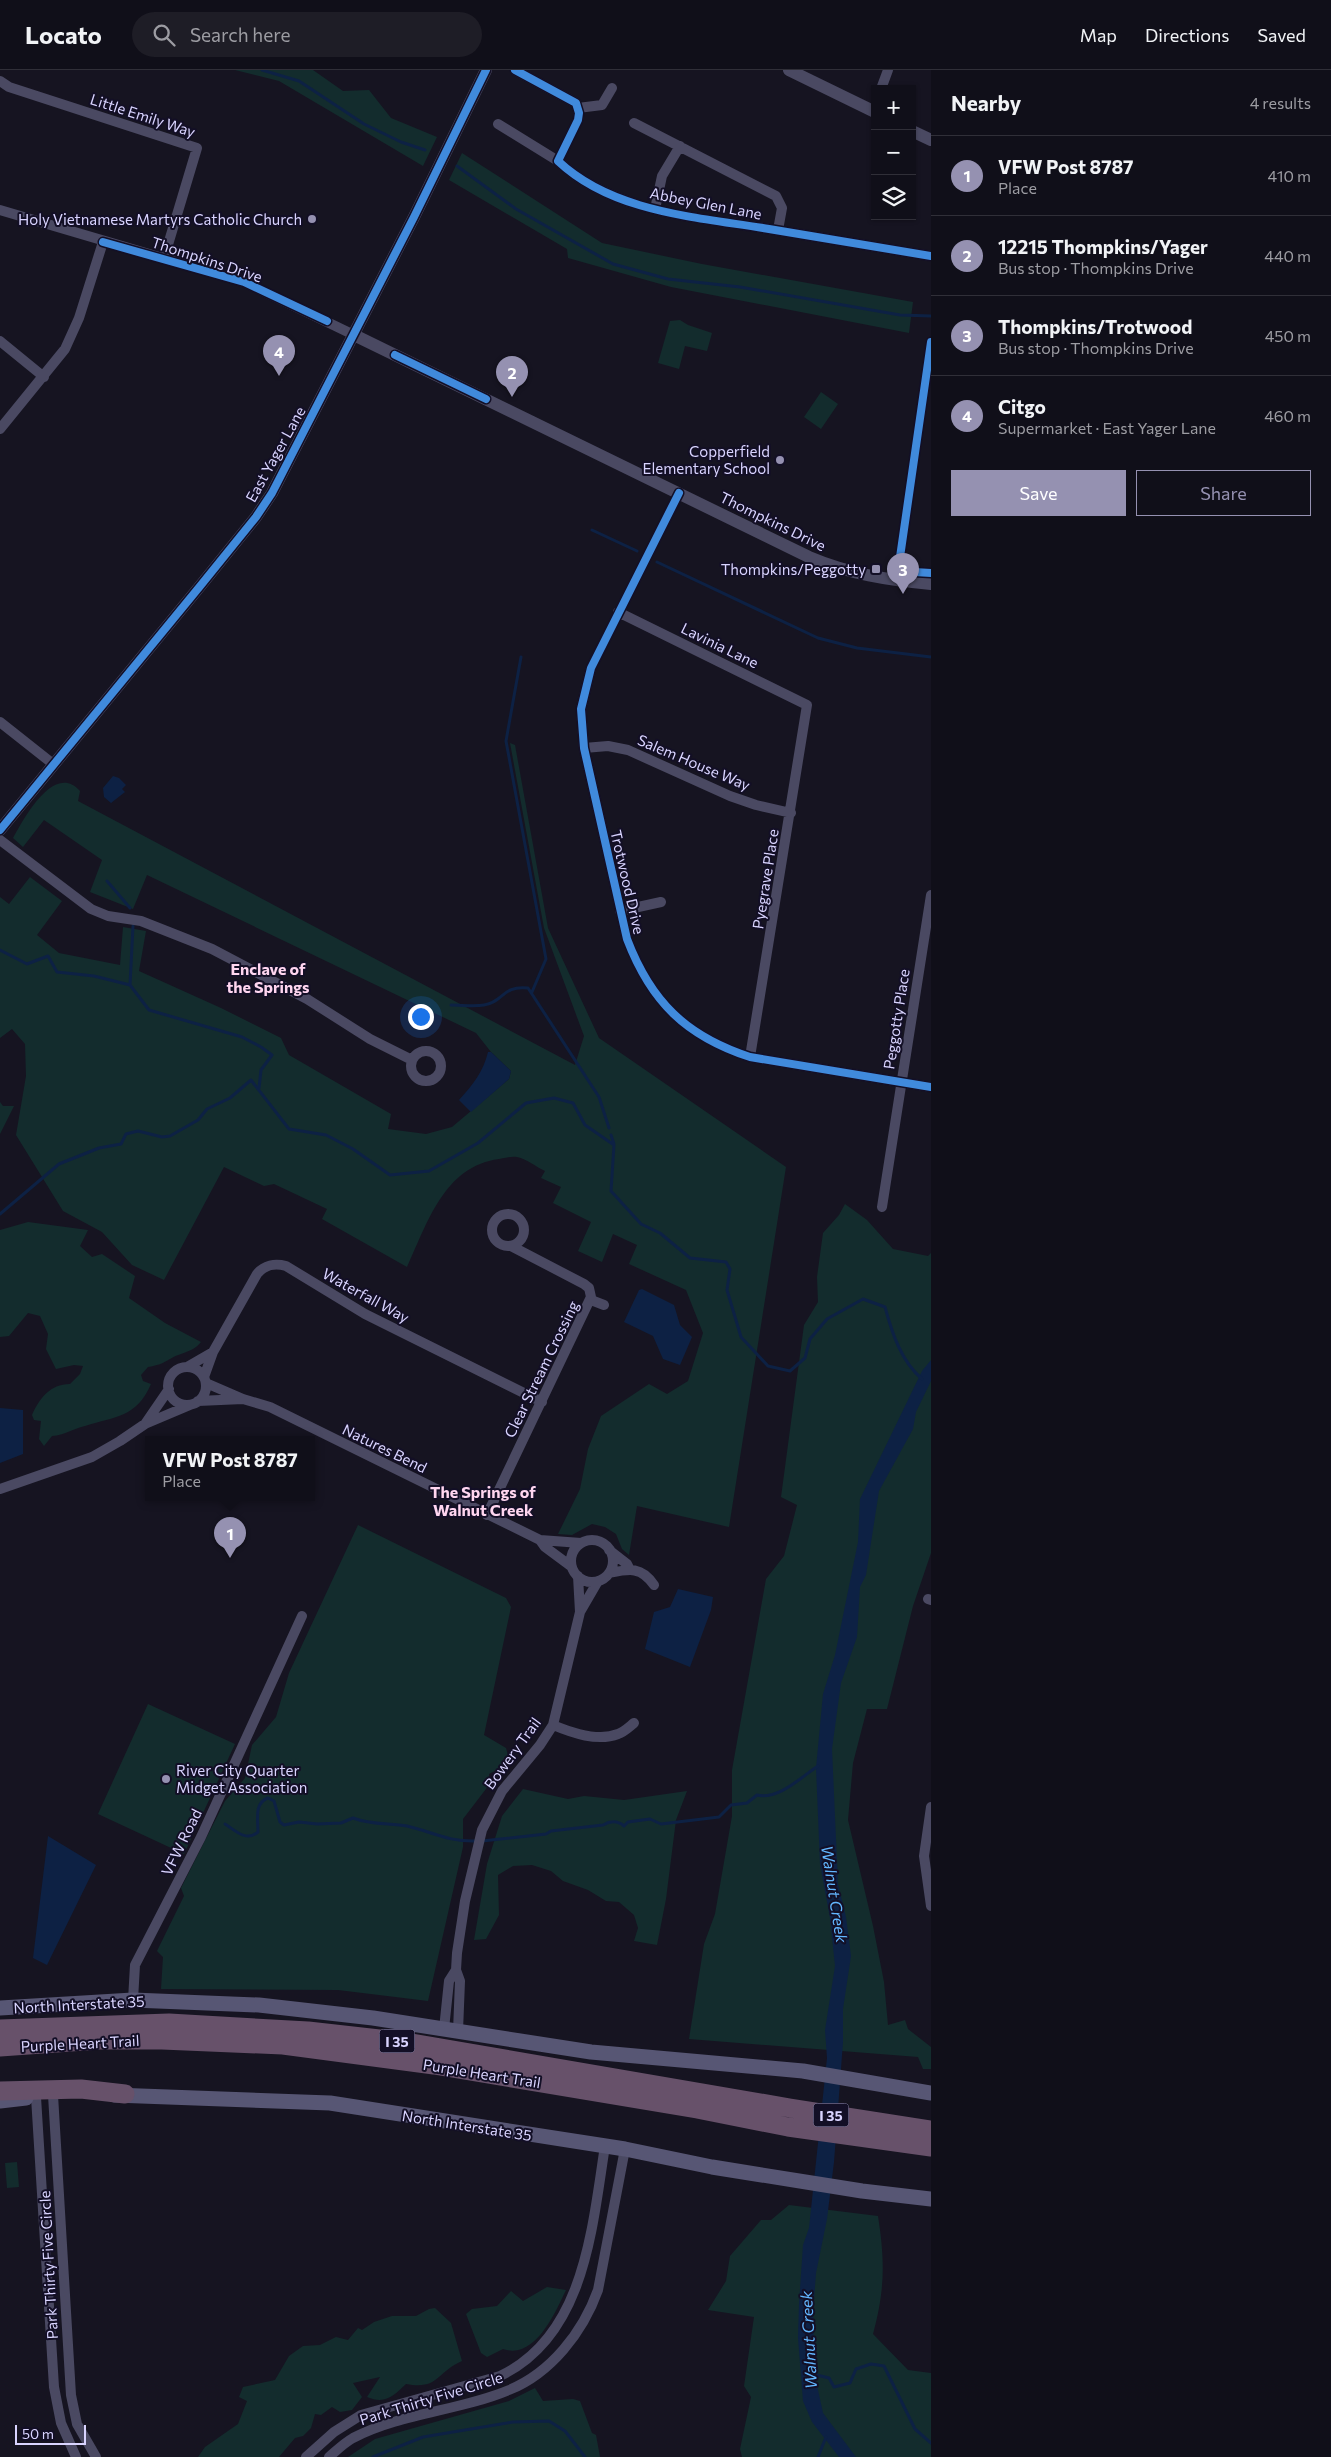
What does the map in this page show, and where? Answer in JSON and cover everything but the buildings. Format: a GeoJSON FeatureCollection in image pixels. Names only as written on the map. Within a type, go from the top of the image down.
{"type":"FeatureCollection","features":[{"type":"Feature","properties":{"kind":"highway","name":"Purple Heart Trail"},"geometry":{"type":"LineString","coordinates":[[0,2029],[169,2023],[308,2031],[416,2043],[790,2108],[931,2147]]}},
{"type":"Feature","properties":{"kind":"highway","name":"Purple Heart Trail"},"geometry":{"type":"LineString","coordinates":[[0,2047],[108,2040],[162,2040],[283,2045],[462,2069],[697,2109],[788,2128],[931,2130]]}},
{"type":"Feature","properties":{"kind":"highway"},"geometry":{"type":"LineString","coordinates":[[0,2090],[81,2088],[125,2094]]}},
{"type":"Feature","properties":{"kind":"main road","name":"North Interstate 35"},"geometry":{"type":"LineString","coordinates":[[0,2008],[133,2000],[259,2005],[451,2030],[591,2052],[803,2072],[878,2083],[931,2094]]}},
{"type":"Feature","properties":{"kind":"main road","name":"North Interstate 35"},"geometry":{"type":"LineString","coordinates":[[0,2101],[53,2095],[125,2094],[330,2104],[625,2149],[712,2167],[862,2192],[931,2200]]}},
{"type":"Feature","properties":{"kind":"street","name":"East Yager Lane"},"geometry":{"type":"LineString","coordinates":[[0,830],[256,517],[272,493],[354,335],[486,70]]}},
{"type":"Feature","properties":{"kind":"street"},"geometry":{"type":"LineString","coordinates":[[515,70],[573,100],[578,108],[578,120],[558,161]]}},
{"type":"Feature","properties":{"kind":"street"},"geometry":{"type":"LineString","coordinates":[[789,70],[871,109]]}},
{"type":"Feature","properties":{"kind":"street"},"geometry":{"type":"LineString","coordinates":[[882,85],[888,70]]}},
{"type":"Feature","properties":{"kind":"street","name":"Little Emily Way"},"geometry":{"type":"LineString","coordinates":[[0,81],[8,87],[197,148],[164,258]]}},
{"type":"Feature","properties":{"kind":"street"},"geometry":{"type":"LineString","coordinates":[[578,108],[602,105],[612,88]]}},
{"type":"Feature","properties":{"kind":"street"},"geometry":{"type":"LineString","coordinates":[[634,123],[776,196],[782,208],[778,230]]}},
{"type":"Feature","properties":{"kind":"street","name":"Abbey Glen Lane"},"geometry":{"type":"LineString","coordinates":[[498,124],[558,161],[570,173],[586,183],[624,199],[655,209],[931,256]]}},
{"type":"Feature","properties":{"kind":"street"},"geometry":{"type":"LineString","coordinates":[[916,133],[931,140]]}},
{"type":"Feature","properties":{"kind":"street"},"geometry":{"type":"LineString","coordinates":[[655,209],[662,176],[680,146]]}},
{"type":"Feature","properties":{"kind":"street","name":"Thompkins Drive"},"geometry":{"type":"LineString","coordinates":[[0,210],[103,242],[244,282],[830,566],[874,578],[931,584]]}},
{"type":"Feature","properties":{"kind":"street"},"geometry":{"type":"LineString","coordinates":[[0,429],[44,377],[72,334],[103,242]]}},
{"type":"Feature","properties":{"kind":"street"},"geometry":{"type":"LineString","coordinates":[[0,341],[44,377]]}},
{"type":"Feature","properties":{"kind":"street","name":"Trotwood Drive"},"geometry":{"type":"LineString","coordinates":[[679,493],[591,668],[582,709],[584,748],[626,939],[636,964],[664,1006],[683,1024],[724,1048],[750,1057],[931,1088]]}},
{"type":"Feature","properties":{"kind":"street","name":"Lavinia Lane"},"geometry":{"type":"LineString","coordinates":[[618,612],[807,705]]}},
{"type":"Feature","properties":{"kind":"street","name":"Pyegrave Place"},"geometry":{"type":"LineString","coordinates":[[750,1057],[807,705]]}},
{"type":"Feature","properties":{"kind":"street"},"geometry":{"type":"LineString","coordinates":[[0,722],[53,764]]}},
{"type":"Feature","properties":{"kind":"street","name":"Salem House Way"},"geometry":{"type":"LineString","coordinates":[[584,748],[608,746],[628,750],[730,796],[756,805],[791,813]]}},
{"type":"Feature","properties":{"kind":"street"},"geometry":{"type":"LineString","coordinates":[[0,840],[92,909],[108,916],[141,921],[212,949],[307,999],[370,1039],[412,1060]]}},
{"type":"Feature","properties":{"kind":"street","name":"Peggotty Place"},"geometry":{"type":"LineString","coordinates":[[882,1207],[931,895]]}},
{"type":"Feature","properties":{"kind":"street"},"geometry":{"type":"LineString","coordinates":[[620,911],[661,902]]}},
{"type":"Feature","properties":{"kind":"street","name":"Clear Stream Crossing"},"geometry":{"type":"LineString","coordinates":[[487,1515],[590,1300],[591,1292],[584,1284],[511,1246]]}},
{"type":"Feature","properties":{"kind":"street","name":"Waterfall Way"},"geometry":{"type":"LineString","coordinates":[[205,1380],[213,1352],[259,1271],[267,1266],[279,1264],[286,1266],[364,1314],[542,1402]]}},
{"type":"Feature","properties":{"kind":"street"},"geometry":{"type":"LineString","coordinates":[[590,1300],[604,1306]]}},
{"type":"Feature","properties":{"kind":"street"},"geometry":{"type":"LineString","coordinates":[[187,1367],[195,1368],[205,1380],[205,1394],[194,1403],[176,1402],[169,1389],[170,1378],[173,1373],[213,1352]]}},
{"type":"Feature","properties":{"kind":"street","name":"Natures Bend"},"geometry":{"type":"LineString","coordinates":[[205,1380],[243,1399],[270,1407],[540,1540],[581,1543]]}},
{"type":"Feature","properties":{"kind":"street","name":"Natures Bend"},"geometry":{"type":"LineString","coordinates":[[145,1424],[169,1389]]}},
{"type":"Feature","properties":{"kind":"street","name":"Natures Bend"},"geometry":{"type":"LineString","coordinates":[[0,1489],[92,1457],[145,1424],[194,1403],[243,1399]]}},
{"type":"Feature","properties":{"kind":"street","name":"Natures Bend"},"geometry":{"type":"LineString","coordinates":[[540,1540],[545,1547],[575,1572]]}},
{"type":"Feature","properties":{"kind":"street"},"geometry":{"type":"LineString","coordinates":[[629,1568],[609,1573],[598,1581],[587,1581],[575,1572],[573,1552],[581,1543],[596,1540],[627,1564],[629,1568],[645,1575],[654,1585]]}},
{"type":"Feature","properties":{"kind":"street"},"geometry":{"type":"LineString","coordinates":[[609,1550],[613,1561],[609,1573]]}},
{"type":"Feature","properties":{"kind":"street","name":"Bowery Trail"},"geometry":{"type":"LineString","coordinates":[[575,1572],[580,1612]]}},
{"type":"Feature","properties":{"kind":"street","name":"Bowery Trail"},"geometry":{"type":"LineString","coordinates":[[451,2030],[460,1982],[456,1970],[465,1902],[488,1814],[502,1791],[536,1751],[552,1725],[580,1612],[598,1581]]}},
{"type":"Feature","properties":{"kind":"street","name":"VFW Road"},"geometry":{"type":"LineString","coordinates":[[133,2000],[135,1965],[201,1837],[302,1616]]}},
{"type":"Feature","properties":{"kind":"street"},"geometry":{"type":"LineString","coordinates":[[552,1725],[580,1735],[605,1737],[619,1734],[634,1723]]}},
{"type":"Feature","properties":{"kind":"street"},"geometry":{"type":"LineString","coordinates":[[931,1807],[928,1840],[924,1856],[931,1906]]}},
{"type":"Feature","properties":{"kind":"street","name":"Park Thirty Five Circle"},"geometry":{"type":"LineString","coordinates":[[53,2095],[71,2395],[77,2424],[96,2457]]}},
{"type":"Feature","properties":{"kind":"street","name":"Park Thirty Five Circle"},"geometry":{"type":"LineString","coordinates":[[36,2097],[54,2387],[61,2423],[76,2457]]}},
{"type":"Feature","properties":{"kind":"street","name":"Park Thirty Five Circle"},"geometry":{"type":"LineString","coordinates":[[306,2457],[334,2432],[361,2415],[500,2376],[512,2370],[541,2348],[570,2303],[576,2285],[591,2235],[605,2146]]}},
{"type":"Feature","properties":{"kind":"street","name":"Park Thirty Five Circle"},"geometry":{"type":"LineString","coordinates":[[329,2457],[352,2439],[395,2422],[510,2390],[535,2375],[562,2351],[588,2314],[598,2290],[625,2149]]}},
{"type":"Feature","properties":{"kind":"street"},"geometry":{"type":"LineString","coordinates":[[334,2432],[344,2446]]}},
{"type":"Feature","properties":{"kind":"green space"},"geometry":{"type":"Polygon","coordinates":[[[235,70],[313,70],[343,91],[369,90],[391,118],[437,137],[423,166],[279,81],[235,70]]]}},
{"type":"Feature","properties":{"kind":"green space"},"geometry":{"type":"Polygon","coordinates":[[[462,153],[602,243],[702,264],[913,302],[909,333],[671,287],[568,258],[567,249],[449,180],[462,153]]]}},
{"type":"Feature","properties":{"kind":"green space"},"geometry":{"type":"Polygon","coordinates":[[[680,320],[688,325],[712,333],[707,351],[685,346],[679,369],[658,363],[670,321],[680,320]]]}},
{"type":"Feature","properties":{"kind":"green space"},"geometry":{"type":"Polygon","coordinates":[[[821,392],[838,404],[821,429],[804,417],[821,392]]]}},
{"type":"Feature","properties":{"kind":"green space"},"geometry":{"type":"Polygon","coordinates":[[[510,743],[515,745],[548,928],[599,1038],[786,1167],[729,1527],[637,1506],[629,1555],[622,1549],[616,1534],[605,1527],[592,1524],[572,1535],[558,1534],[580,1489],[588,1449],[601,1416],[649,1384],[667,1394],[688,1381],[703,1333],[686,1290],[629,1264],[637,1245],[613,1234],[602,1262],[578,1251],[591,1222],[553,1203],[561,1187],[541,1178],[545,1171],[524,1159],[510,1157],[480,1164],[464,1173],[451,1185],[430,1216],[407,1267],[322,1219],[327,1209],[274,1184],[264,1186],[224,1167],[164,1280],[132,1265],[102,1232],[63,1211],[16,1135],[26,1076],[25,1044],[12,1029],[0,1038],[0,897],[9,904],[30,877],[62,901],[37,935],[59,953],[120,965],[123,927],[146,931],[139,971],[221,1008],[281,1038],[289,1055],[391,1114],[388,1129],[426,1134],[452,1127],[509,1079],[511,1071],[491,1052],[476,1033],[147,875],[133,909],[90,892],[102,860],[44,820],[23,847],[13,838],[41,796],[50,788],[60,783],[70,784],[80,791],[78,801],[575,1065],[584,1036],[544,928],[510,743]]]}},
{"type":"Feature","properties":{"kind":"green space"},"geometry":{"type":"Polygon","coordinates":[[[0,1102],[3,1106],[14,1106],[0,1134],[0,1102]]]}},
{"type":"Feature","properties":{"kind":"green space"},"geometry":{"type":"Polygon","coordinates":[[[845,1204],[867,1220],[893,1249],[928,1256],[931,1253],[931,1553],[913,1606],[887,1709],[867,1709],[853,1763],[848,1820],[884,1982],[888,2025],[905,2020],[908,2029],[931,2047],[931,2069],[923,2069],[918,2057],[689,2039],[704,1944],[715,1914],[732,1816],[732,1770],[766,1579],[784,1556],[797,1505],[781,1497],[804,1325],[818,1302],[817,1277],[823,1233],[839,1215],[845,1204]]]}},
{"type":"Feature","properties":{"kind":"green space"},"geometry":{"type":"Polygon","coordinates":[[[28,1222],[88,1230],[80,1246],[92,1257],[102,1254],[135,1276],[129,1298],[165,1323],[201,1342],[192,1350],[148,1367],[141,1375],[143,1381],[151,1384],[139,1404],[132,1410],[116,1417],[52,1436],[44,1446],[39,1439],[41,1421],[34,1420],[32,1415],[46,1394],[57,1387],[70,1384],[80,1374],[83,1366],[74,1365],[56,1369],[46,1349],[48,1334],[40,1316],[28,1313],[9,1336],[0,1337],[0,1230],[28,1222]]]}},
{"type":"Feature","properties":{"kind":"green space"},"geometry":{"type":"Polygon","coordinates":[[[358,1525],[506,1598],[511,1607],[484,1735],[506,1748],[510,1763],[489,1774],[489,1785],[463,1819],[463,1847],[428,2001],[338,1990],[161,1989],[163,1957],[157,1951],[184,1896],[181,1888],[225,1801],[245,1778],[252,1745],[276,1717],[289,1673],[358,1525]]]}},
{"type":"Feature","properties":{"kind":"green space","name":"River City Quarter Midget Association"},"geometry":{"type":"Polygon","coordinates":[[[148,1704],[235,1744],[184,1854],[98,1814],[148,1704]]]}},
{"type":"Feature","properties":{"kind":"green space"},"geometry":{"type":"Polygon","coordinates":[[[523,1789],[568,1799],[584,1796],[624,1800],[687,1791],[676,1820],[666,1899],[657,1945],[634,1941],[638,1928],[634,1915],[619,1902],[606,1901],[588,1890],[563,1881],[551,1871],[532,1865],[513,1866],[498,1875],[499,1915],[486,1939],[474,1940],[487,1864],[502,1816],[523,1789]]]}},
{"type":"Feature","properties":{"kind":"green space"},"geometry":{"type":"Polygon","coordinates":[[[17,2162],[19,2187],[7,2188],[5,2163],[17,2162]]]}},
{"type":"Feature","properties":{"kind":"green space"},"geometry":{"type":"Polygon","coordinates":[[[789,2205],[878,2216],[883,2275],[880,2303],[873,2334],[908,2370],[931,2373],[931,2457],[742,2457],[740,2449],[751,2397],[744,2386],[754,2317],[708,2310],[726,2281],[730,2256],[761,2220],[771,2220],[789,2205]]]}},
{"type":"Feature","properties":{"kind":"green space"},"geometry":{"type":"Polygon","coordinates":[[[547,2287],[566,2290],[550,2322],[534,2341],[525,2348],[514,2351],[503,2349],[487,2357],[481,2353],[466,2314],[472,2309],[497,2306],[511,2291],[523,2301],[547,2287]]]}},
{"type":"Feature","properties":{"kind":"green space"},"geometry":{"type":"Polygon","coordinates":[[[435,2308],[451,2323],[462,2361],[446,2370],[431,2383],[425,2385],[406,2384],[389,2398],[379,2400],[367,2397],[380,2377],[353,2383],[362,2397],[352,2410],[340,2412],[332,2407],[321,2415],[315,2414],[311,2428],[303,2436],[295,2438],[279,2457],[198,2457],[205,2447],[238,2424],[247,2401],[239,2397],[243,2387],[275,2380],[289,2356],[303,2346],[320,2345],[336,2337],[348,2340],[358,2328],[362,2330],[374,2322],[392,2316],[416,2316],[435,2308]]]}},
{"type":"Feature","properties":{"kind":"green space"},"geometry":{"type":"Polygon","coordinates":[[[535,2388],[543,2401],[573,2399],[580,2401],[592,2433],[596,2435],[600,2457],[348,2457],[375,2439],[509,2401],[535,2388]]]}},
{"type":"Feature","properties":{"kind":"water"},"geometry":{"type":"Polygon","coordinates":[[[113,776],[119,778],[126,785],[122,789],[125,792],[111,803],[104,797],[103,788],[113,776]]]}},
{"type":"Feature","properties":{"kind":"water"},"geometry":{"type":"Polygon","coordinates":[[[488,1052],[491,1052],[511,1071],[509,1079],[471,1112],[459,1100],[477,1077],[484,1065],[488,1052]]]}},
{"type":"Feature","properties":{"kind":"water"},"geometry":{"type":"Polygon","coordinates":[[[642,1289],[674,1305],[680,1325],[692,1337],[680,1365],[663,1359],[653,1336],[624,1322],[639,1290],[642,1289]]]}},
{"type":"Feature","properties":{"kind":"water","name":"Walnut Creek"},"geometry":{"type":"Polygon","coordinates":[[[931,1360],[931,1381],[916,1412],[913,1429],[879,1491],[866,1575],[860,1587],[857,1637],[841,1683],[832,1749],[838,1884],[846,1917],[851,1956],[843,2009],[843,2042],[834,2162],[827,2219],[816,2273],[813,2313],[815,2376],[823,2413],[856,2457],[839,2457],[812,2422],[803,2401],[798,2338],[803,2245],[809,2228],[827,2058],[825,2030],[835,1966],[830,1918],[820,1864],[816,1768],[823,1694],[835,1655],[858,1542],[860,1499],[922,1371],[931,1360]]]}},
{"type":"Feature","properties":{"kind":"water"},"geometry":{"type":"Polygon","coordinates":[[[0,1408],[23,1410],[23,1454],[0,1463],[0,1408]]]}},
{"type":"Feature","properties":{"kind":"water"},"geometry":{"type":"Polygon","coordinates":[[[678,1589],[713,1597],[711,1610],[690,1667],[645,1649],[654,1612],[670,1607],[678,1589]]]}},
{"type":"Feature","properties":{"kind":"water"},"geometry":{"type":"Polygon","coordinates":[[[48,1836],[96,1865],[47,1965],[33,1958],[48,1836]]]}},
{"type":"Feature","properties":{"kind":"waterway"},"geometry":{"type":"LineString","coordinates":[[262,70],[299,81],[364,124],[401,142],[425,150]]}},
{"type":"Feature","properties":{"kind":"waterway"},"geometry":{"type":"LineString","coordinates":[[457,166],[516,209],[613,264],[668,279],[740,287],[900,315],[931,316]]}},
{"type":"Feature","properties":{"kind":"waterway"},"geometry":{"type":"LineString","coordinates":[[592,530],[637,551]]}},
{"type":"Feature","properties":{"kind":"waterway"},"geometry":{"type":"LineString","coordinates":[[657,562],[818,638],[857,648],[931,657]]}},
{"type":"Feature","properties":{"kind":"waterway"},"geometry":{"type":"LineString","coordinates":[[521,657],[506,741],[546,959],[532,992]]}},
{"type":"Feature","properties":{"kind":"waterway"},"geometry":{"type":"LineString","coordinates":[[107,881],[130,908]]}},
{"type":"Feature","properties":{"kind":"waterway"},"geometry":{"type":"LineString","coordinates":[[130,985],[133,926]]}},
{"type":"Feature","properties":{"kind":"waterway"},"geometry":{"type":"LineString","coordinates":[[0,950],[27,964],[48,956],[57,972],[94,976],[130,985],[149,1010],[242,1037],[261,1047],[272,1055],[261,1070],[259,1088]]}},
{"type":"Feature","properties":{"kind":"waterway"},"geometry":{"type":"LineString","coordinates":[[451,1005],[484,1005],[496,1001],[513,989],[528,988],[599,1097],[609,1128]]}},
{"type":"Feature","properties":{"kind":"waterway"},"geometry":{"type":"LineString","coordinates":[[0,1214],[59,1164],[99,1148],[121,1144],[126,1134],[138,1131],[162,1137],[170,1136],[198,1120],[207,1109],[230,1098],[251,1080],[289,1129],[326,1135],[353,1149],[390,1175],[429,1171],[478,1143],[526,1103],[554,1098],[573,1103],[585,1125],[614,1145],[611,1191],[641,1224],[660,1233],[690,1258],[726,1262],[730,1269],[727,1290],[741,1337],[768,1366],[790,1371],[805,1358],[810,1339],[827,1319],[863,1299],[885,1307],[898,1346],[908,1364],[922,1379]]}},
{"type":"Feature","properties":{"kind":"waterway"},"geometry":{"type":"LineString","coordinates":[[611,1135],[614,1144]]}},
{"type":"Feature","properties":{"kind":"waterway"},"geometry":{"type":"LineString","coordinates":[[482,1841],[546,1834],[551,1831],[603,1825],[611,1822],[624,1826],[628,1822],[650,1819],[661,1824],[719,1817],[731,1805],[747,1803],[757,1795],[765,1796],[781,1791],[818,1766]]}},
{"type":"Feature","properties":{"kind":"waterway"},"geometry":{"type":"LineString","coordinates":[[225,1824],[245,1836],[254,1835],[258,1832],[257,1817],[259,1808],[264,1800],[268,1798],[274,1801],[280,1822],[284,1825],[299,1822],[317,1824],[341,1823],[353,1818],[373,1823],[407,1826],[457,1840],[476,1841]]}},
{"type":"Feature","properties":{"kind":"waterway","name":"Walnut Creek"},"geometry":{"type":"LineString","coordinates":[[813,2374],[829,2378],[834,2387],[850,2383],[856,2369],[871,2364],[884,2366],[915,2429],[931,2443]]}},
{"type":"Feature","properties":{"kind":"waterway"},"geometry":{"type":"LineString","coordinates":[[373,2457],[423,2437],[513,2422],[549,2421],[565,2431],[585,2457]]}},
{"type":"Feature","properties":{"kind":"waterway"},"geometry":{"type":"LineString","coordinates":[[818,2457],[826,2437]]}},
{"type":"Feature","properties":{"kind":"cycle path"},"geometry":{"type":"LineString","coordinates":[[0,830],[256,517],[272,493],[414,217],[486,70]]}},
{"type":"Feature","properties":{"kind":"cycle path"},"geometry":{"type":"LineString","coordinates":[[515,70],[576,103],[579,113],[578,120],[558,161],[580,178],[604,192],[630,202],[686,216],[931,256]]}},
{"type":"Feature","properties":{"kind":"cycle path"},"geometry":{"type":"LineString","coordinates":[[103,242],[244,282],[327,321]]}},
{"type":"Feature","properties":{"kind":"cycle path"},"geometry":{"type":"LineString","coordinates":[[931,342],[898,571],[931,573]]}},
{"type":"Feature","properties":{"kind":"cycle path"},"geometry":{"type":"LineString","coordinates":[[395,355],[486,399]]}},
{"type":"Feature","properties":{"kind":"cycle path"},"geometry":{"type":"LineString","coordinates":[[679,493],[591,668],[581,709],[584,748],[627,939],[647,981],[660,998],[674,1014],[707,1039],[750,1057],[931,1087]]}},
{"type":"Feature","properties":{"kind":"place","name":"Holy Vietnamese Martyrs Catholic Church"},"geometry":{"type":"Point","coordinates":[312,219]}},
{"type":"Feature","properties":{"kind":"place","name":"Citgo"},"geometry":{"type":"Point","coordinates":[279,376]}},
{"type":"Feature","properties":{"kind":"place","name":"12215 Thompkins/Yager"},"geometry":{"type":"Point","coordinates":[512,397]}},
{"type":"Feature","properties":{"kind":"place","name":"Copperfield Elementary School"},"geometry":{"type":"Point","coordinates":[780,460]}},
{"type":"Feature","properties":{"kind":"place","name":"Thompkins/Peggotty"},"geometry":{"type":"Point","coordinates":[876,569]}},
{"type":"Feature","properties":{"kind":"place","name":"Thompkins/Trotwood"},"geometry":{"type":"Point","coordinates":[903,594]}},
{"type":"Feature","properties":{"kind":"place","name":"VFW Post 8787"},"geometry":{"type":"Point","coordinates":[230,1558]}},
{"type":"Feature","properties":{"kind":"place","name":"River City Quarter Midget Association"},"geometry":{"type":"Point","coordinates":[166,1779]}},
{"type":"Feature","properties":{"kind":"district","name":"Enclave of the Springs"},"geometry":{"type":"Point","coordinates":[268,977]}},
{"type":"Feature","properties":{"kind":"district","name":"The Springs of Walnut Creek"},"geometry":{"type":"Point","coordinates":[483,1500]}}]}
